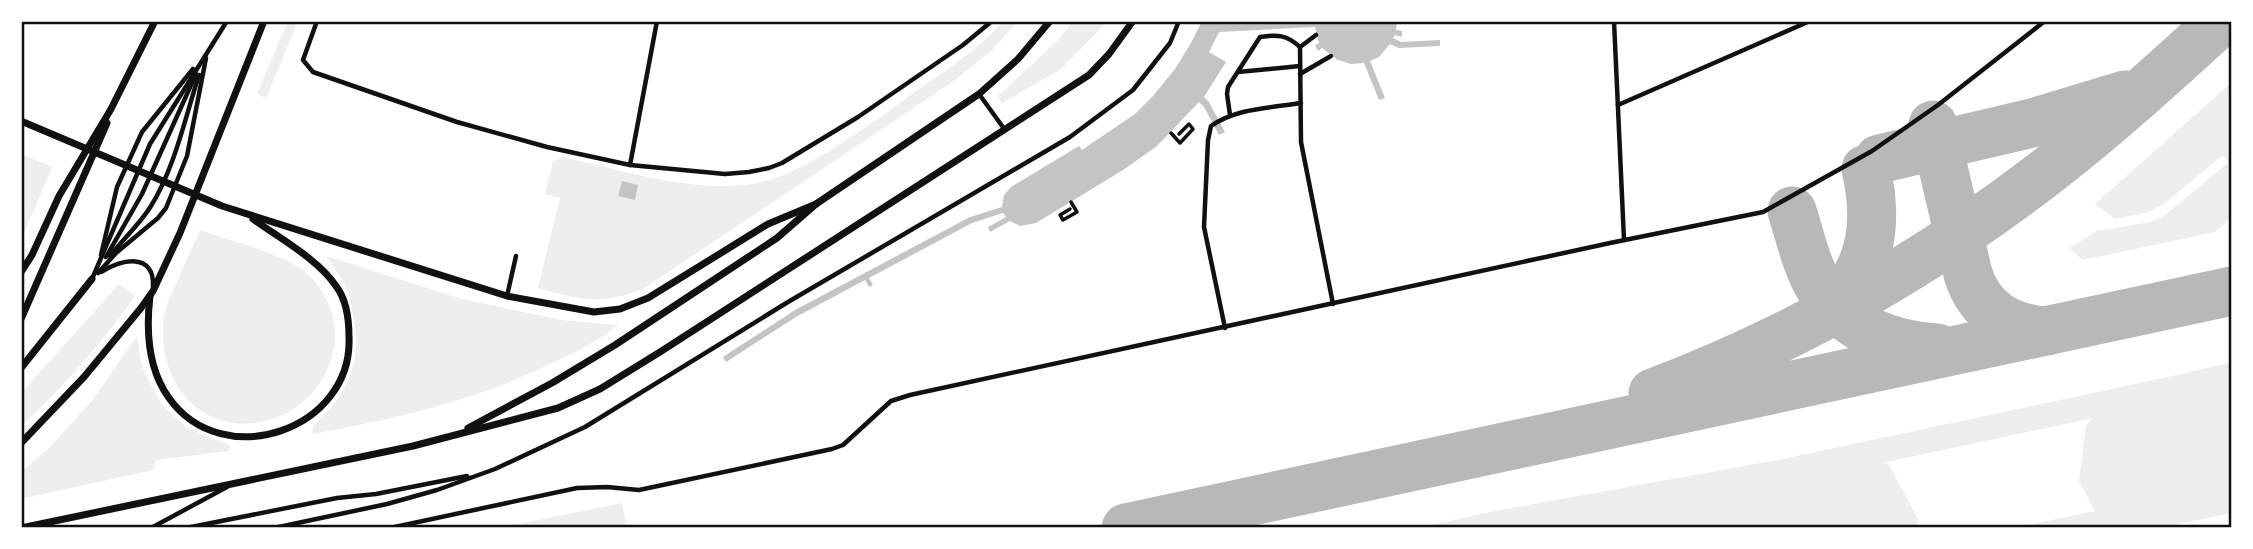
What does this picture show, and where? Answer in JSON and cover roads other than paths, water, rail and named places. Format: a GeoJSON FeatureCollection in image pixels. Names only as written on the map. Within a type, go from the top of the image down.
{"type":"FeatureCollection","features":[{"type":"Feature","properties":{"kind":"street"},"geometry":{"type":"LineString","coordinates":[[21,319],[121,90],[155,21]]}},
{"type":"Feature","properties":{"kind":"street"},"geometry":{"type":"LineString","coordinates":[[21,443],[84,377],[151,293],[180,233],[264,21]]}},
{"type":"Feature","properties":{"kind":"street"},"geometry":{"type":"LineString","coordinates":[[457,434],[552,383],[615,345],[777,238],[816,204],[979,94],[1018,59],[1049,21]]}},
{"type":"Feature","properties":{"kind":"street"},"geometry":{"type":"LineString","coordinates":[[21,528],[413,446],[558,408],[600,389],[1089,75],[1109,54],[1133,21]]}},
{"type":"Feature","properties":{"kind":"street"},"geometry":{"type":"LineString","coordinates":[[21,272],[33,255],[59,196],[121,90]]}},
{"type":"Feature","properties":{"kind":"street"},"geometry":{"type":"LineString","coordinates":[[23,122],[246,214],[507,296],[594,312],[620,309],[648,298],[768,224],[816,204]]}},
{"type":"Feature","properties":{"kind":"street"},"geometry":{"type":"LineString","coordinates":[[151,293],[148,322],[153,363],[159,383],[185,416],[203,427],[222,433],[256,437],[291,428],[315,413],[332,395],[343,376],[350,343],[347,312],[338,287],[323,270],[246,214]]}},
{"type":"Feature","properties":{"kind":"street"},"geometry":{"type":"LineString","coordinates":[[21,368],[92,279]]}},
{"type":"Feature","properties":{"kind":"lane"},"geometry":{"type":"LineString","coordinates":[[92,279],[150,144],[227,21]]}},
{"type":"Feature","properties":{"kind":"lane"},"geometry":{"type":"LineString","coordinates":[[317,21],[303,60],[313,72],[457,122],[547,146],[630,165],[725,174],[769,168],[794,156],[859,117],[963,45],[992,21]]}},
{"type":"Feature","properties":{"kind":"lane"},"geometry":{"type":"LineString","coordinates":[[630,165],[657,21]]}},
{"type":"Feature","properties":{"kind":"lane"},"geometry":{"type":"LineString","coordinates":[[274,528],[387,504],[481,474],[596,421],[788,302],[1069,137],[1133,90],[1170,43],[1179,21]]}},
{"type":"Feature","properties":{"kind":"lane"},"geometry":{"type":"LineString","coordinates":[[1614,21],[1624,240]]}},
{"type":"Feature","properties":{"kind":"lane"},"geometry":{"type":"LineString","coordinates":[[1618,105],[1810,21]]}},
{"type":"Feature","properties":{"kind":"lane"},"geometry":{"type":"LineString","coordinates":[[390,528],[577,488],[639,490],[832,449],[843,445],[891,401],[910,395],[1763,212],[1789,200],[1872,151],[1938,106],[2045,21]]}},
{"type":"Feature","properties":{"kind":"lane"},"geometry":{"type":"LineString","coordinates":[[1300,47],[1317,34]]}},
{"type":"Feature","properties":{"kind":"lane"},"geometry":{"type":"LineString","coordinates":[[1230,115],[1228,87],[1260,37],[1288,36],[1300,47],[1301,142],[1333,304]]}},
{"type":"Feature","properties":{"kind":"lane"},"geometry":{"type":"LineString","coordinates":[[92,279],[137,205],[210,48]]}},
{"type":"Feature","properties":{"kind":"lane"},"geometry":{"type":"LineString","coordinates":[[92,279],[104,246],[117,187],[135,144],[210,48]]}},
{"type":"Feature","properties":{"kind":"lane"},"geometry":{"type":"LineString","coordinates":[[92,279],[153,202],[172,160],[210,48]]}},
{"type":"Feature","properties":{"kind":"lane"},"geometry":{"type":"LineString","coordinates":[[92,279],[116,253],[166,208],[187,156],[203,66],[210,48]]}},
{"type":"Feature","properties":{"kind":"lane"},"geometry":{"type":"LineString","coordinates":[[1300,74],[1331,56]]}},
{"type":"Feature","properties":{"kind":"lane"},"geometry":{"type":"LineString","coordinates":[[1238,72],[1300,66]]}},
{"type":"Feature","properties":{"kind":"lane"},"geometry":{"type":"LineString","coordinates":[[979,94],[1005,131]]}},
{"type":"Feature","properties":{"kind":"lane"},"geometry":{"type":"LineString","coordinates":[[1225,328],[1205,228],[1208,139],[1211,126],[1230,115],[1300,103]]}},
{"type":"Feature","properties":{"kind":"lane"},"geometry":{"type":"LineString","coordinates":[[507,296],[516,256]]}},
{"type":"Feature","properties":{"kind":"lane"},"geometry":{"type":"LineString","coordinates":[[92,279],[116,264],[136,261],[150,268],[153,275],[151,293]]}},
{"type":"Feature","properties":{"kind":"lane"},"geometry":{"type":"LineString","coordinates":[[186,528],[337,498],[376,494],[481,474]]}},
{"type":"Feature","properties":{"kind":"lane"},"geometry":{"type":"LineString","coordinates":[[151,528],[234,483]]}}]}
